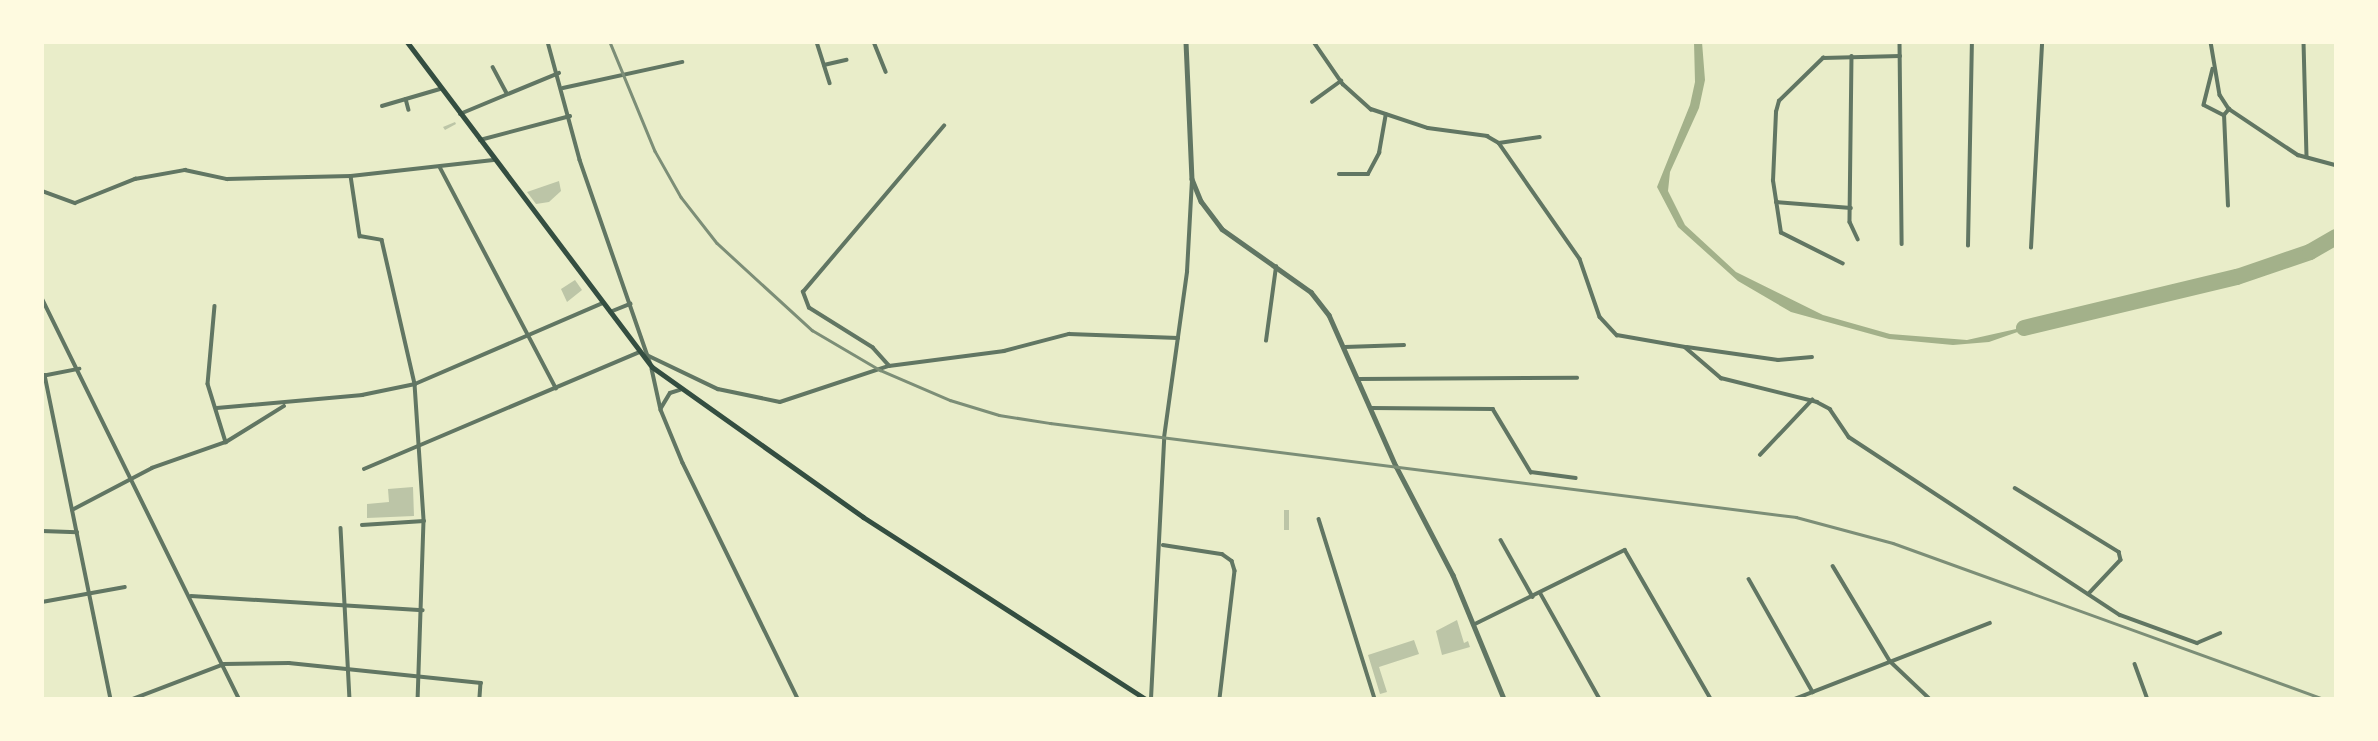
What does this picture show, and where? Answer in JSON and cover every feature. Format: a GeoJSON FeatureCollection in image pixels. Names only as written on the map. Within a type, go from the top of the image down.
{"type":"FeatureCollection","features":[{"type":"Feature","properties":{"kind":"main road"},"geometry":{"type":"LineString","coordinates":[[407,42],[493,160],[652,367],[680,390],[863,517],[1145,699]]}},
{"type":"Feature","properties":{"kind":"street"},"geometry":{"type":"LineString","coordinates":[[548,42],[559,73],[580,160],[630,304],[643,354]]}},
{"type":"Feature","properties":{"kind":"street"},"geometry":{"type":"LineString","coordinates":[[817,42],[830,83]]}},
{"type":"Feature","properties":{"kind":"street"},"geometry":{"type":"LineString","coordinates":[[874,42],[886,72]]}},
{"type":"Feature","properties":{"kind":"street"},"geometry":{"type":"LineString","coordinates":[[1151,699],[1162,545],[1164,438],[1178,338],[1192,179],[1186,42]]}},
{"type":"Feature","properties":{"kind":"street"},"geometry":{"type":"LineString","coordinates":[[1314,42],[1341,80],[1371,109],[1428,128],[1487,136],[1499,143],[1580,259],[1607,328],[1628,338],[1685,347],[1711,347],[1778,360],[1812,358]]}},
{"type":"Feature","properties":{"kind":"street"},"geometry":{"type":"LineString","coordinates":[[1900,42],[1902,244]]}},
{"type":"Feature","properties":{"kind":"street"},"geometry":{"type":"LineString","coordinates":[[1968,246],[1972,42]]}},
{"type":"Feature","properties":{"kind":"street"},"geometry":{"type":"LineString","coordinates":[[2031,248],[2042,42]]}},
{"type":"Feature","properties":{"kind":"street"},"geometry":{"type":"LineString","coordinates":[[2211,42],[2214,67],[2229,108],[2307,158],[2336,165]]}},
{"type":"Feature","properties":{"kind":"street"},"geometry":{"type":"LineString","coordinates":[[2304,42],[2307,158]]}},
{"type":"Feature","properties":{"kind":"street"},"geometry":{"type":"LineString","coordinates":[[1852,56],[1851,208],[1858,239]]}},
{"type":"Feature","properties":{"kind":"street"},"geometry":{"type":"LineString","coordinates":[[1843,264],[1781,233],[1772,167],[1779,101],[1823,58],[1900,56]]}},
{"type":"Feature","properties":{"kind":"street"},"geometry":{"type":"LineString","coordinates":[[824,65],[846,60]]}},
{"type":"Feature","properties":{"kind":"street"},"geometry":{"type":"LineString","coordinates":[[563,88],[682,62]]}},
{"type":"Feature","properties":{"kind":"street"},"geometry":{"type":"LineString","coordinates":[[492,66],[507,93]]}},
{"type":"Feature","properties":{"kind":"street"},"geometry":{"type":"LineString","coordinates":[[2214,67],[2204,105],[2224,115]]}},
{"type":"Feature","properties":{"kind":"street"},"geometry":{"type":"LineString","coordinates":[[459,114],[559,73]]}},
{"type":"Feature","properties":{"kind":"street"},"geometry":{"type":"LineString","coordinates":[[1312,102],[1341,80]]}},
{"type":"Feature","properties":{"kind":"street"},"geometry":{"type":"LineString","coordinates":[[382,106],[440,89]]}},
{"type":"Feature","properties":{"kind":"street"},"geometry":{"type":"LineString","coordinates":[[406,99],[409,110]]}},
{"type":"Feature","properties":{"kind":"street"},"geometry":{"type":"LineString","coordinates":[[2228,206],[2224,115],[2229,108]]}},
{"type":"Feature","properties":{"kind":"street"},"geometry":{"type":"LineString","coordinates":[[1339,174],[1368,174],[1379,153],[1386,115]]}},
{"type":"Feature","properties":{"kind":"street"},"geometry":{"type":"LineString","coordinates":[[478,140],[570,116]]}},
{"type":"Feature","properties":{"kind":"street"},"geometry":{"type":"LineString","coordinates":[[889,366],[873,348],[809,308],[803,292],[944,126]]}},
{"type":"Feature","properties":{"kind":"street"},"geometry":{"type":"LineString","coordinates":[[1499,143],[1540,138]]}},
{"type":"Feature","properties":{"kind":"street"},"geometry":{"type":"LineString","coordinates":[[42,191],[75,203],[135,179],[185,170],[227,179],[351,176],[493,160]]}},
{"type":"Feature","properties":{"kind":"street"},"geometry":{"type":"LineString","coordinates":[[440,167],[556,388]]}},
{"type":"Feature","properties":{"kind":"street"},"geometry":{"type":"LineString","coordinates":[[351,176],[360,236],[382,240],[415,384],[424,521],[421,675],[418,699]]}},
{"type":"Feature","properties":{"kind":"street"},"geometry":{"type":"LineString","coordinates":[[1192,179],[1210,217],[1320,302],[1345,347],[1369,408],[1475,624],[1504,699]]}},
{"type":"Feature","properties":{"kind":"street"},"geometry":{"type":"LineString","coordinates":[[1776,202],[1851,208]]}},
{"type":"Feature","properties":{"kind":"street"},"geometry":{"type":"LineString","coordinates":[[1266,341],[1276,267]]}},
{"type":"Feature","properties":{"kind":"street"},"geometry":{"type":"LineString","coordinates":[[42,298],[239,699]]}},
{"type":"Feature","properties":{"kind":"street"},"geometry":{"type":"LineString","coordinates":[[217,408],[286,405],[415,384],[603,303]]}},
{"type":"Feature","properties":{"kind":"street"},"geometry":{"type":"LineString","coordinates":[[610,312],[630,304]]}},
{"type":"Feature","properties":{"kind":"street"},"geometry":{"type":"LineString","coordinates":[[215,306],[207,371],[226,442]]}},
{"type":"Feature","properties":{"kind":"street"},"geometry":{"type":"LineString","coordinates":[[364,469],[643,354],[718,389],[780,402],[889,366],[1004,351],[1069,334],[1178,338]]}},
{"type":"Feature","properties":{"kind":"street"},"geometry":{"type":"LineString","coordinates":[[1345,347],[1404,345]]}},
{"type":"Feature","properties":{"kind":"street"},"geometry":{"type":"LineString","coordinates":[[1685,347],[1721,378],[1812,400],[1830,409],[1849,437],[2120,615],[2180,638],[2206,643],[2220,634]]}},
{"type":"Feature","properties":{"kind":"street"},"geometry":{"type":"LineString","coordinates":[[652,367],[661,410],[744,595],[798,699]]}},
{"type":"Feature","properties":{"kind":"street"},"geometry":{"type":"LineString","coordinates":[[79,369],[43,375],[111,699]]}},
{"type":"Feature","properties":{"kind":"street"},"geometry":{"type":"LineString","coordinates":[[1357,379],[1577,378]]}},
{"type":"Feature","properties":{"kind":"street"},"geometry":{"type":"LineString","coordinates":[[661,410],[670,393],[680,390]]}},
{"type":"Feature","properties":{"kind":"street"},"geometry":{"type":"LineString","coordinates":[[1760,455],[1812,400]]}},
{"type":"Feature","properties":{"kind":"street"},"geometry":{"type":"LineString","coordinates":[[72,510],[131,477],[226,442],[286,405]]}},
{"type":"Feature","properties":{"kind":"street"},"geometry":{"type":"LineString","coordinates":[[1369,408],[1493,409],[1531,472],[1576,478]]}},
{"type":"Feature","properties":{"kind":"street"},"geometry":{"type":"LineString","coordinates":[[2015,488],[2119,552],[2121,560],[2089,594]]}},
{"type":"Feature","properties":{"kind":"street"},"geometry":{"type":"LineString","coordinates":[[1320,520],[1375,699]]}},
{"type":"Feature","properties":{"kind":"street"},"geometry":{"type":"LineString","coordinates":[[362,525],[424,521]]}},
{"type":"Feature","properties":{"kind":"street"},"geometry":{"type":"LineString","coordinates":[[341,528],[350,699]]}},
{"type":"Feature","properties":{"kind":"street"},"geometry":{"type":"LineString","coordinates":[[42,531],[77,532]]}},
{"type":"Feature","properties":{"kind":"street"},"geometry":{"type":"LineString","coordinates":[[1501,540],[1533,597]]}},
{"type":"Feature","properties":{"kind":"street"},"geometry":{"type":"LineString","coordinates":[[1162,545],[1222,554],[1232,561],[1235,571],[1220,699]]}},
{"type":"Feature","properties":{"kind":"street"},"geometry":{"type":"LineString","coordinates":[[1475,624],[1625,550],[1711,699]]}},
{"type":"Feature","properties":{"kind":"street"},"geometry":{"type":"LineString","coordinates":[[1833,566],[1890,661],[1930,699]]}},
{"type":"Feature","properties":{"kind":"street"},"geometry":{"type":"LineString","coordinates":[[1749,579],[1813,692]]}},
{"type":"Feature","properties":{"kind":"street"},"geometry":{"type":"LineString","coordinates":[[42,602],[125,587]]}},
{"type":"Feature","properties":{"kind":"street"},"geometry":{"type":"LineString","coordinates":[[1541,593],[1600,699]]}},
{"type":"Feature","properties":{"kind":"street"},"geometry":{"type":"LineString","coordinates":[[190,596],[423,610]]}},
{"type":"Feature","properties":{"kind":"street"},"geometry":{"type":"LineString","coordinates":[[1796,699],[1990,623]]}},
{"type":"Feature","properties":{"kind":"street"},"geometry":{"type":"LineString","coordinates":[[133,699],[224,664],[348,667],[481,683],[480,699]]}},
{"type":"Feature","properties":{"kind":"street"},"geometry":{"type":"LineString","coordinates":[[2135,664],[2148,699]]}},
{"type":"Feature","properties":{"kind":"shaded area"},"geometry":{"type":"Polygon","coordinates":[[[1694,42],[1702,42],[1705,80],[1699,108],[1670,172],[1668,191],[1685,225],[1736,272],[1823,315],[1890,334],[1967,340],[2043,323],[1989,342],[1953,345],[1889,339],[1791,312],[1738,281],[1678,227],[1657,187],[1690,105],[1695,82],[1694,42]]]}},
{"type":"Feature","properties":{"kind":"building"},"geometry":{"type":"Polygon","coordinates":[[[455,122],[456,124],[445,130],[443,127],[455,122]]]}},
{"type":"Feature","properties":{"kind":"building"},"geometry":{"type":"Polygon","coordinates":[[[559,181],[561,191],[549,202],[536,204],[527,192],[559,181]]]}},
{"type":"Feature","properties":{"kind":"building"},"geometry":{"type":"Polygon","coordinates":[[[575,280],[582,290],[567,302],[561,289],[575,280]]]}},
{"type":"Feature","properties":{"kind":"building"},"geometry":{"type":"Polygon","coordinates":[[[413,487],[414,516],[367,518],[367,504],[389,502],[388,489],[413,487]]]}},
{"type":"Feature","properties":{"kind":"building"},"geometry":{"type":"Polygon","coordinates":[[[1284,510],[1289,510],[1289,530],[1284,530],[1284,510]]]}},
{"type":"Feature","properties":{"kind":"building"},"geometry":{"type":"Polygon","coordinates":[[[1457,620],[1464,643],[1468,641],[1470,647],[1442,655],[1436,631],[1457,620]]]}},
{"type":"Feature","properties":{"kind":"building"},"geometry":{"type":"Polygon","coordinates":[[[1414,640],[1419,654],[1379,667],[1387,692],[1380,694],[1368,655],[1414,640]]]}},
{"type":"Feature","properties":{"kind":"waterway"},"geometry":{"type":"LineString","coordinates":[[2024,328],[2237,277],[2310,252],[2336,237]]}},
{"type":"Feature","properties":{"kind":"railway"},"geometry":{"type":"LineString","coordinates":[[610,42],[655,151],[681,197],[717,243],[812,330],[880,370],[950,400],[999,415],[1050,423],[1796,517],[1893,543],[2324,699]]}}]}
